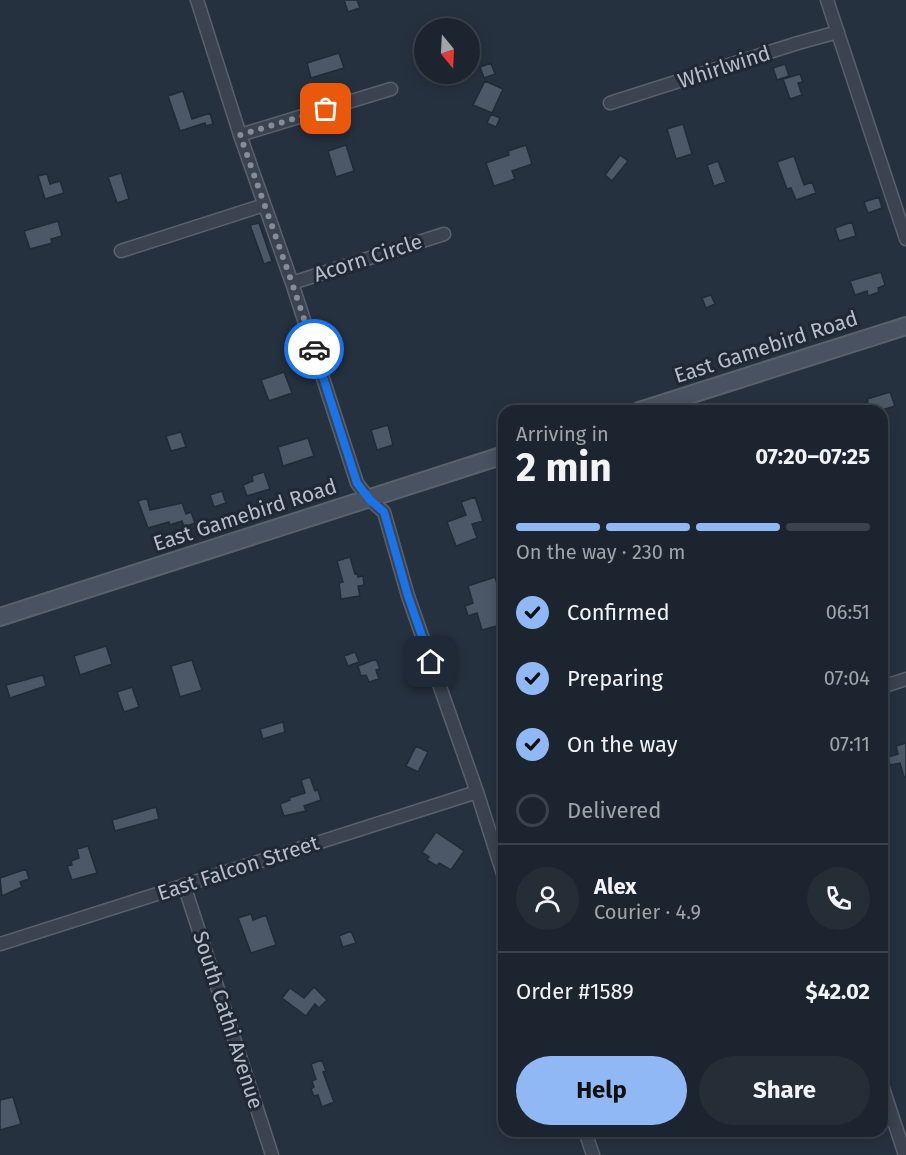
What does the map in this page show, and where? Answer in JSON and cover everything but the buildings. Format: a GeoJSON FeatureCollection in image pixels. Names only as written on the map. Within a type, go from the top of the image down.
{"type":"FeatureCollection","features":[{"type":"Feature","properties":{"kind":"main road","name":"East Gamebird Road"},"geometry":{"type":"LineString","coordinates":[[670,405],[906,326]]}},
{"type":"Feature","properties":{"kind":"main road","name":"East Gamebird Road"},"geometry":{"type":"LineString","coordinates":[[0,617],[498,457]]}},
{"type":"Feature","properties":{"kind":"street"},"geometry":{"type":"LineString","coordinates":[[197,0],[357,483],[370,500],[384,512],[408,596],[498,858]]}},
{"type":"Feature","properties":{"kind":"street"},"geometry":{"type":"LineString","coordinates":[[827,0],[906,239]]}},
{"type":"Feature","properties":{"kind":"street","name":"Whirlwind"},"geometry":{"type":"LineString","coordinates":[[610,103],[838,32]]}},
{"type":"Feature","properties":{"kind":"street"},"geometry":{"type":"LineString","coordinates":[[240,135],[391,89]]}},
{"type":"Feature","properties":{"kind":"street"},"geometry":{"type":"LineString","coordinates":[[121,251],[264,205]]}},
{"type":"Feature","properties":{"kind":"street","name":"Acorn Circle"},"geometry":{"type":"LineString","coordinates":[[292,283],[444,234]]}},
{"type":"Feature","properties":{"kind":"street"},"geometry":{"type":"LineString","coordinates":[[888,685],[906,679]]}},
{"type":"Feature","properties":{"kind":"street","name":"East Falcon Street"},"geometry":{"type":"LineString","coordinates":[[0,944],[477,792]]}},
{"type":"Feature","properties":{"kind":"street","name":"South Cathi Avenue"},"geometry":{"type":"LineString","coordinates":[[184,885],[272,1155]]}},
{"type":"Feature","properties":{"kind":"street"},"geometry":{"type":"LineString","coordinates":[[888,1103],[905,1155]]}},
{"type":"Feature","properties":{"kind":"street"},"geometry":{"type":"LineString","coordinates":[[587,1137],[592,1155]]}},
{"type":"Feature","properties":{"kind":"way so far"},"geometry":{"type":"LineString","coordinates":[[314,349],[240,135],[326,109]]}},
{"type":"Feature","properties":{"kind":"route"},"geometry":{"type":"LineString","coordinates":[[314,349],[357,483],[370,500],[384,512],[408,596],[431,662]]}}]}
